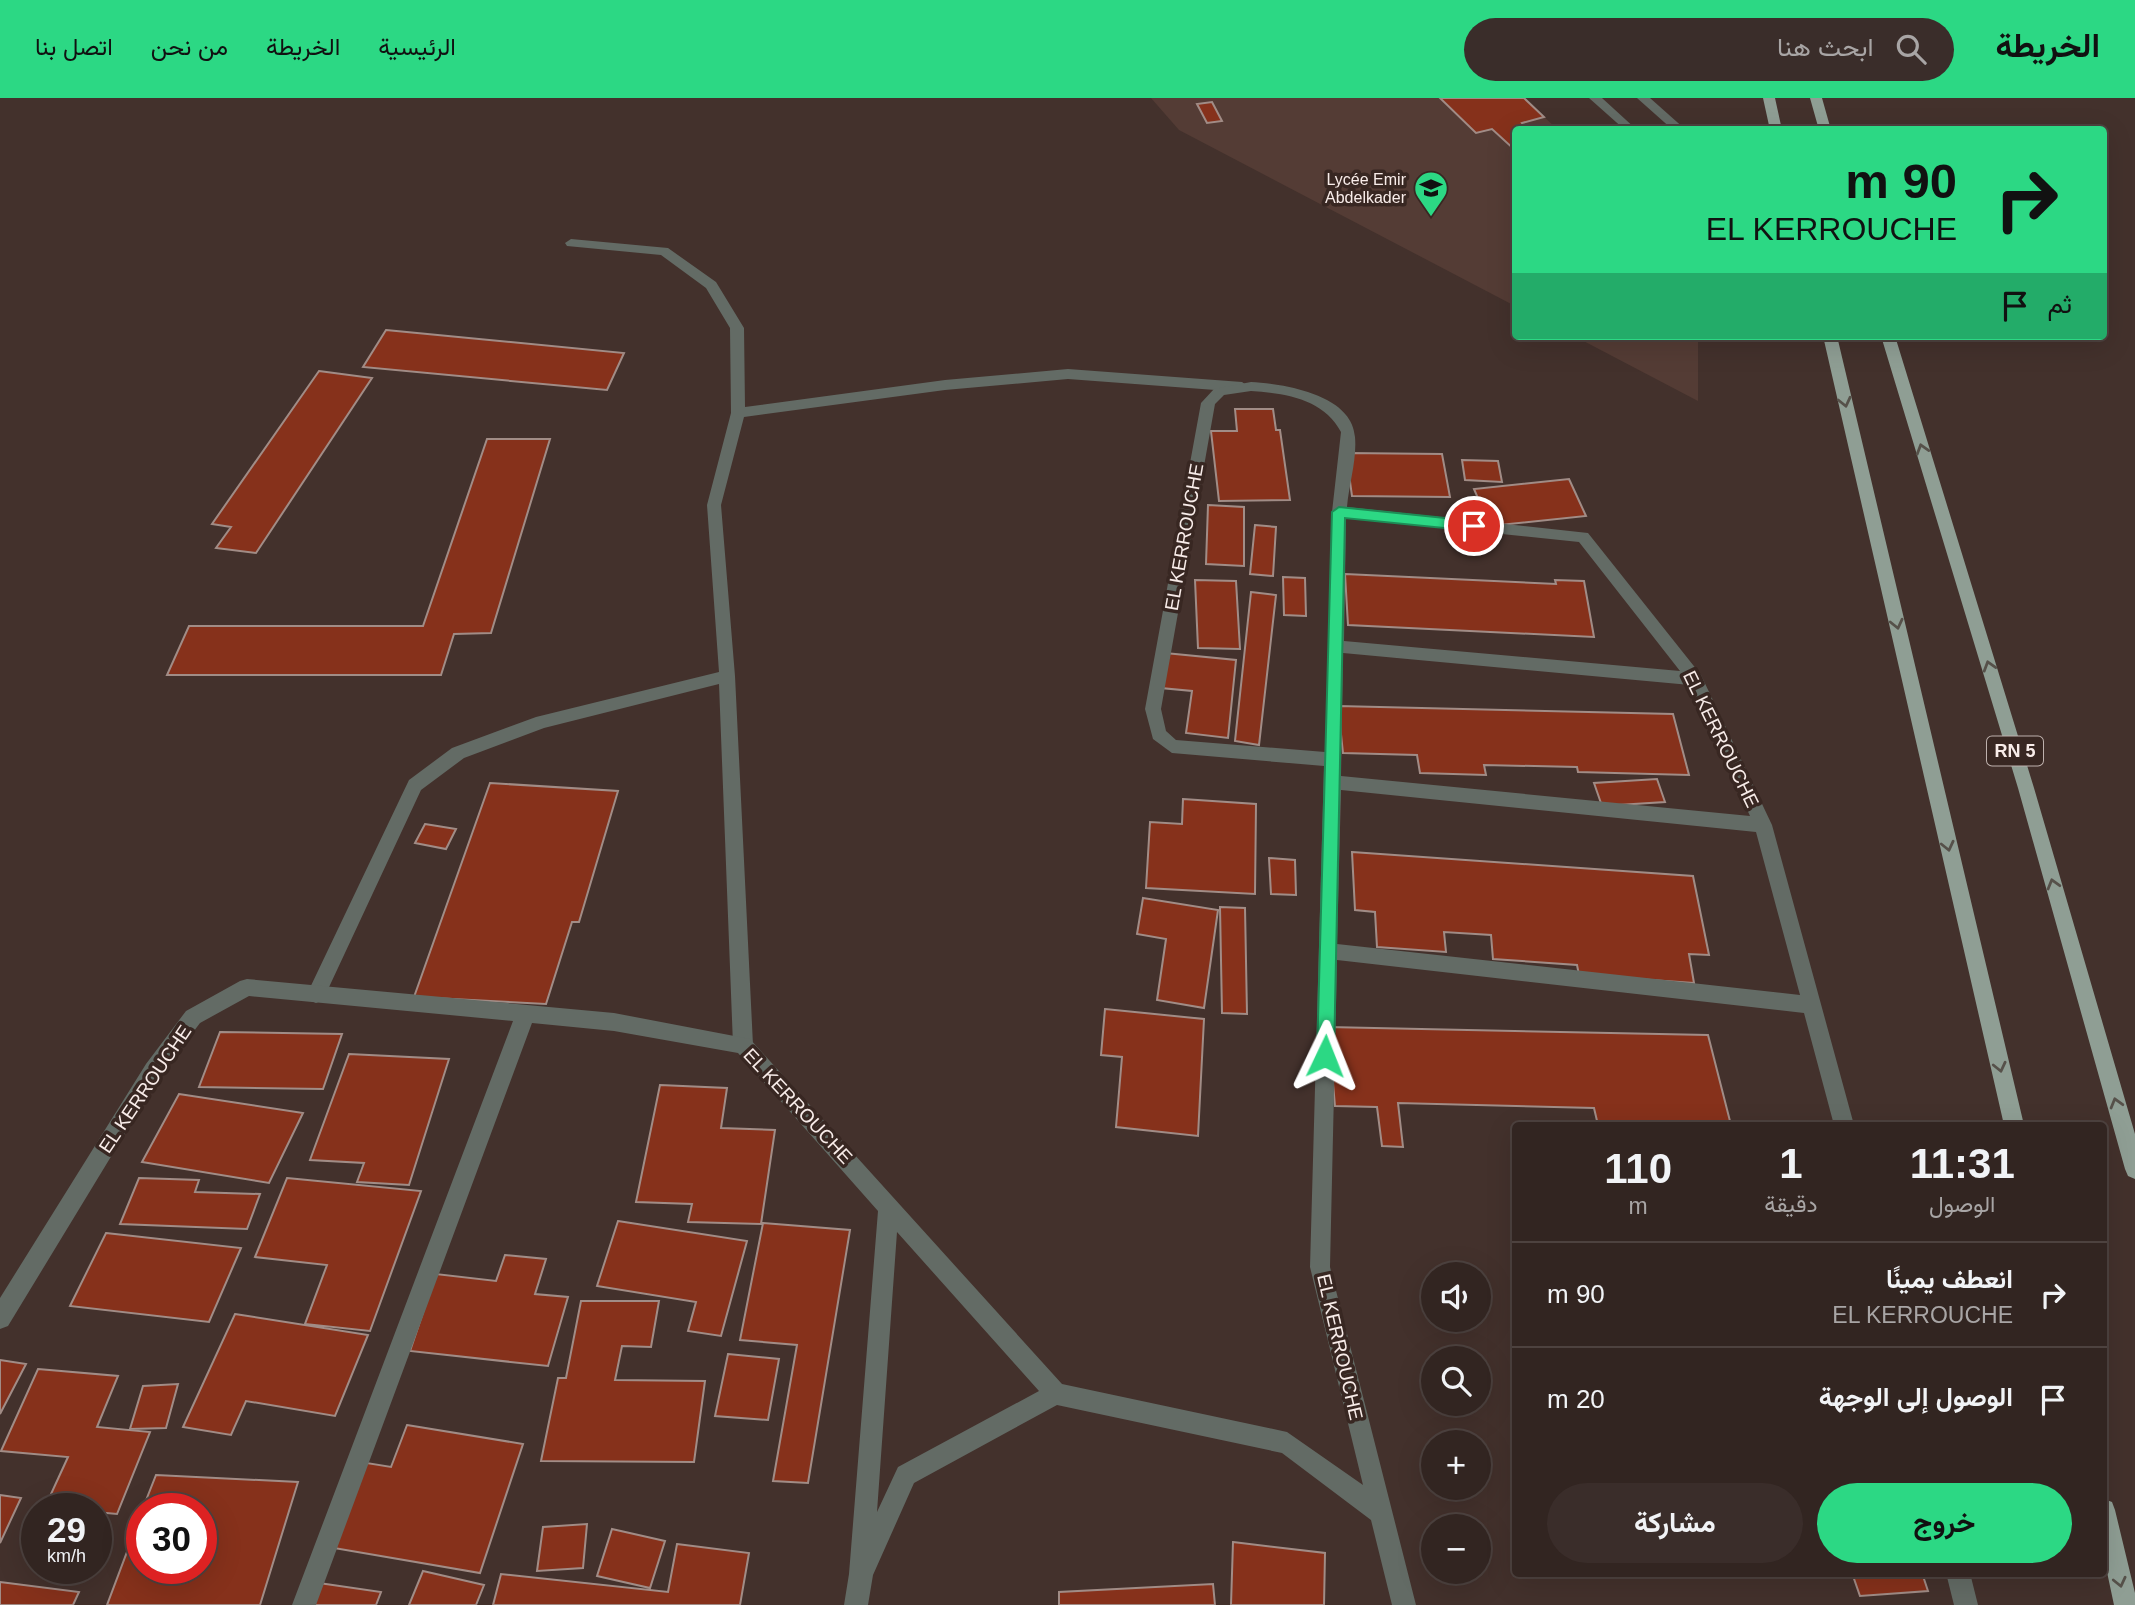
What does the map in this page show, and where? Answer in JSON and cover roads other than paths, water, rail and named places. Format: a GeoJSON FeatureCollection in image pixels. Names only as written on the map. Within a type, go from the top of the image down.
{"type":"FeatureCollection","features":[{"type":"Feature","properties":{"kind":"main road"},"geometry":{"type":"LineString","coordinates":[[1769,98],[1775,126]]}},
{"type":"Feature","properties":{"kind":"main road"},"geometry":{"type":"LineString","coordinates":[[1816,98],[1824,126]]}},
{"type":"Feature","properties":{"kind":"main road"},"geometry":{"type":"LineString","coordinates":[[1830,340],[2013,1122]]}},
{"type":"Feature","properties":{"kind":"main road","name":"RN 5"},"geometry":{"type":"LineString","coordinates":[[1889,340],[2026,788],[2135,1168]]}},
{"type":"Feature","properties":{"kind":"main road"},"geometry":{"type":"LineString","coordinates":[[2107,1523],[2126,1605]]}},
{"type":"Feature","properties":{"kind":"street"},"geometry":{"type":"LineString","coordinates":[[1595,98],[1627,126]]}},
{"type":"Feature","properties":{"kind":"street"},"geometry":{"type":"LineString","coordinates":[[1643,98],[1676,126]]}},
{"type":"Feature","properties":{"kind":"street"},"geometry":{"type":"LineString","coordinates":[[571,243],[664,251],[711,285],[737,328],[738,413],[714,505],[727,676],[743,1045]]}},
{"type":"Feature","properties":{"kind":"street"},"geometry":{"type":"LineString","coordinates":[[738,413],[945,385],[1068,374],[1242,387]]}},
{"type":"Feature","properties":{"kind":"street","name":"EL KERROUCHE"},"geometry":{"type":"LineString","coordinates":[[1333,760],[1172,746],[1158,734],[1153,709],[1208,403],[1217,392],[1242,387],[1303,393],[1335,411],[1348,432],[1339,512],[1336,646],[1320,1267],[1404,1605]]}},
{"type":"Feature","properties":{"kind":"street","name":"EL KERROUCHE"},"geometry":{"type":"LineString","coordinates":[[1339,512],[1583,537],[1695,679],[1763,825],[1843,1122]]}},
{"type":"Feature","properties":{"kind":"street"},"geometry":{"type":"LineString","coordinates":[[1336,646],[1695,679]]}},
{"type":"Feature","properties":{"kind":"street"},"geometry":{"type":"LineString","coordinates":[[316,994],[415,785],[458,752],[542,722],[727,676]]}},
{"type":"Feature","properties":{"kind":"street"},"geometry":{"type":"LineString","coordinates":[[1332,782],[1763,825]]}},
{"type":"Feature","properties":{"kind":"street"},"geometry":{"type":"LineString","coordinates":[[1328,951],[1813,1005]]}},
{"type":"Feature","properties":{"kind":"street","name":"EL KERROUCHE"},"geometry":{"type":"LineString","coordinates":[[2,1311],[153,1070],[193,1017],[247,987],[614,1022],[743,1045],[1056,1394]]}},
{"type":"Feature","properties":{"kind":"street"},"geometry":{"type":"LineString","coordinates":[[304,1605],[524,1015]]}},
{"type":"Feature","properties":{"kind":"street"},"geometry":{"type":"LineString","coordinates":[[856,1605],[861,1574],[889,1205]]}},
{"type":"Feature","properties":{"kind":"street"},"geometry":{"type":"LineString","coordinates":[[861,1574],[906,1475],[1056,1394],[1287,1443],[1380,1512]]}},
{"type":"Feature","properties":{"kind":"street"},"geometry":{"type":"LineString","coordinates":[[1959,1577],[1966,1605]]}},
{"type":"Feature","properties":{"kind":"place","name":"Lycée Emir Abdelkader"},"geometry":{"type":"Point","coordinates":[1431,218]}}]}
